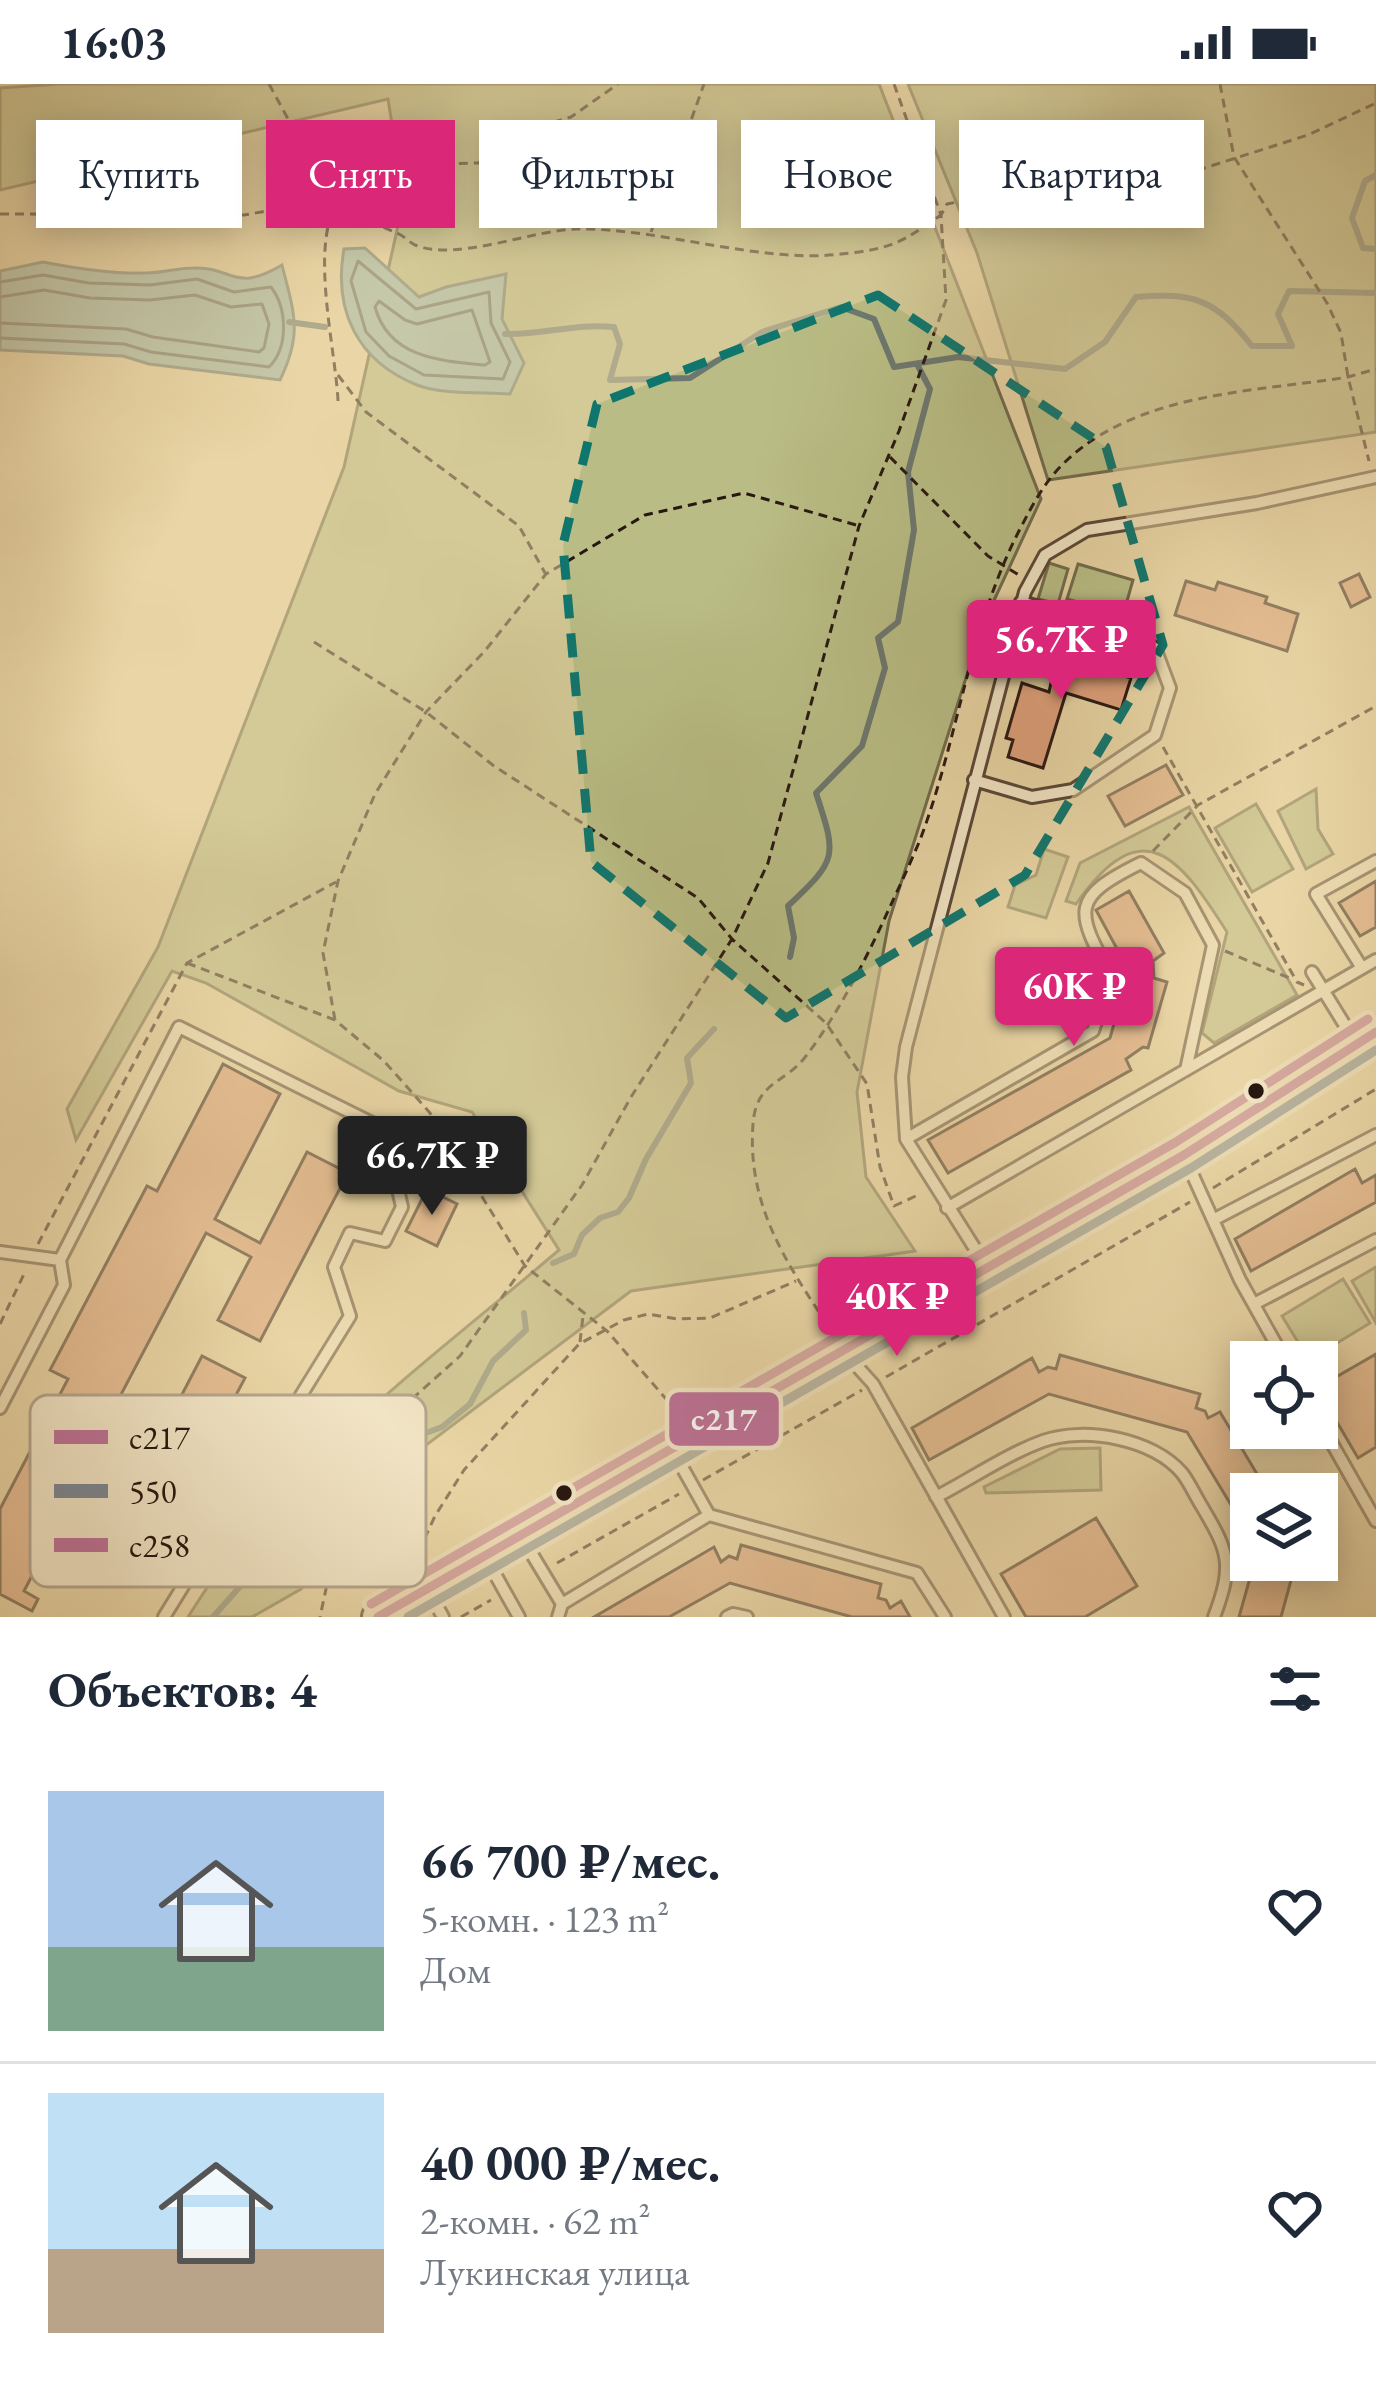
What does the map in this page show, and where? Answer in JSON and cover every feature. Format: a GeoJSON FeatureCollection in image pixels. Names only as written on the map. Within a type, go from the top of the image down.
{"type":"FeatureCollection","features":[{"type":"Feature","properties":{"kind":"street"},"geometry":{"type":"LineString","coordinates":[[378,1617],[1184,1154],[1366,1038]]}},
{"type":"Feature","properties":{"kind":"lane"},"geometry":{"type":"LineString","coordinates":[[987,1269],[906,1139],[902,1077],[974,780],[1030,582],[1046,555],[1087,530],[1257,503],[1375,478]]}},
{"type":"Feature","properties":{"kind":"lane"},"geometry":{"type":"LineString","coordinates":[[974,780],[1032,797],[1073,790],[1155,735],[1170,688],[1155,648],[1112,627],[1021,602]]}},
{"type":"Feature","properties":{"kind":"lane"},"geometry":{"type":"LineString","coordinates":[[1362,968],[1316,894],[1376,861]]}},
{"type":"Feature","properties":{"kind":"lane"},"geometry":{"type":"LineString","coordinates":[[906,1139],[1093,1031],[1111,976],[1086,931],[1084,908],[1098,884],[1141,863],[1185,893],[1213,945],[1186,1070]]}},
{"type":"Feature","properties":{"kind":"lane"},"geometry":{"type":"LineString","coordinates":[[947,1208],[1376,960]]}},
{"type":"Feature","properties":{"kind":"lane"},"geometry":{"type":"LineString","coordinates":[[1312,972],[1322,992],[1366,1038]]}},
{"type":"Feature","properties":{"kind":"lane"},"geometry":{"type":"LineString","coordinates":[[0,1408],[64,1285],[60,1260],[179,1027],[384,1129],[402,1207],[385,1240],[350,1233],[334,1268],[350,1316],[301,1395]]}},
{"type":"Feature","properties":{"kind":"lane"},"geometry":{"type":"LineString","coordinates":[[1214,1220],[1376,1135]]}},
{"type":"Feature","properties":{"kind":"lane"},"geometry":{"type":"LineString","coordinates":[[1184,1154],[1274,1341]]}},
{"type":"Feature","properties":{"kind":"lane"},"geometry":{"type":"LineString","coordinates":[[19,1254],[27,1239]]}},
{"type":"Feature","properties":{"kind":"lane"},"geometry":{"type":"LineString","coordinates":[[1253,1304],[1376,1240]]}},
{"type":"Feature","properties":{"kind":"lane"},"geometry":{"type":"LineString","coordinates":[[0,1252],[60,1260]]}},
{"type":"Feature","properties":{"kind":"lane"},"geometry":{"type":"LineString","coordinates":[[844,1352],[873,1384],[1004,1617]]}},
{"type":"Feature","properties":{"kind":"lane"},"geometry":{"type":"LineString","coordinates":[[936,1497],[1046,1440],[1081,1435],[1118,1439],[1155,1452],[1181,1472],[1226,1547],[1226,1586],[1214,1617]]}},
{"type":"Feature","properties":{"kind":"lane"},"geometry":{"type":"LineString","coordinates":[[1335,1449],[1376,1521]]}},
{"type":"Feature","properties":{"kind":"lane"},"geometry":{"type":"LineString","coordinates":[[673,1451],[710,1515],[917,1573],[945,1617]]}},
{"type":"Feature","properties":{"kind":"lane"},"geometry":{"type":"LineString","coordinates":[[520,1535],[543,1570],[560,1611],[710,1515]]}},
{"type":"Feature","properties":{"kind":"lane"},"geometry":{"type":"LineString","coordinates":[[484,1555],[519,1617]]}},
{"type":"Feature","properties":{"kind":"lane"},"geometry":{"type":"LineString","coordinates":[[164,1617],[183,1587]]}},
{"type":"Feature","properties":{"kind":"lane"},"geometry":{"type":"LineString","coordinates":[[420,1591],[443,1617]]}},
{"type":"Feature","properties":{"kind":"lane"},"geometry":{"type":"LineString","coordinates":[[727,1617],[747,1617]]}},
{"type":"Feature","properties":{"kind":"path"},"geometry":{"type":"LineString","coordinates":[[269,84],[289,120]]}},
{"type":"Feature","properties":{"kind":"path"},"geometry":{"type":"LineString","coordinates":[[455,164],[478,163],[543,125],[571,117],[618,84]]}},
{"type":"Feature","properties":{"kind":"path"},"geometry":{"type":"LineString","coordinates":[[650,233],[704,84]]}},
{"type":"Feature","properties":{"kind":"path"},"geometry":{"type":"LineString","coordinates":[[416,1395],[460,1355],[583,1185],[631,1097],[732,939],[768,863],[859,526],[946,300],[941,215],[894,84]]}},
{"type":"Feature","properties":{"kind":"path"},"geometry":{"type":"LineString","coordinates":[[1220,84],[1234,157],[1327,303],[1341,333],[1375,478]]}},
{"type":"Feature","properties":{"kind":"path"},"geometry":{"type":"LineString","coordinates":[[382,228],[415,245],[449,248],[577,229],[650,233],[789,254],[837,255],[897,245],[941,215],[947,204],[1063,182],[1161,170],[1196,171],[1308,135],[1376,103]]}},
{"type":"Feature","properties":{"kind":"path"},"geometry":{"type":"LineString","coordinates":[[0,214],[266,210]]}},
{"type":"Feature","properties":{"kind":"path"},"geometry":{"type":"LineString","coordinates":[[327,228],[324,239],[338,401]]}},
{"type":"Feature","properties":{"kind":"path"},"geometry":{"type":"LineString","coordinates":[[337,374],[366,412],[519,526],[546,574]]}},
{"type":"Feature","properties":{"kind":"path"},"geometry":{"type":"LineString","coordinates":[[888,456],[988,556],[1030,582]]}},
{"type":"Feature","properties":{"kind":"path"},"geometry":{"type":"LineString","coordinates":[[335,1021],[322,952],[338,881],[375,794],[425,712],[484,652],[546,574],[645,515],[744,493],[859,526]]}},
{"type":"Feature","properties":{"kind":"path"},"geometry":{"type":"LineString","coordinates":[[314,642],[698,898],[732,939],[826,1023],[867,1084],[880,1167],[894,1206],[936,1186]]}},
{"type":"Feature","properties":{"kind":"path"},"geometry":{"type":"LineString","coordinates":[[1141,863],[1198,805],[1376,706]]}},
{"type":"Feature","properties":{"kind":"path"},"geometry":{"type":"LineString","coordinates":[[1155,735],[1297,982]]}},
{"type":"Feature","properties":{"kind":"path"},"geometry":{"type":"LineString","coordinates":[[1213,945],[1322,992]]}},
{"type":"Feature","properties":{"kind":"path"},"geometry":{"type":"LineString","coordinates":[[187,962],[335,1021],[383,1060],[430,1113],[525,1266],[607,1331],[679,1412]]}},
{"type":"Feature","properties":{"kind":"path"},"geometry":{"type":"LineString","coordinates":[[543,1570],[1202,1195],[1376,1089]]}},
{"type":"Feature","properties":{"kind":"path"},"geometry":{"type":"LineString","coordinates":[[0,1324],[29,1264]]}},
{"type":"Feature","properties":{"kind":"path"},"geometry":{"type":"LineString","coordinates":[[426,1561],[435,1516],[464,1470],[579,1344],[624,1320],[648,1314],[710,1318],[798,1280],[827,1324]]}},
{"type":"Feature","properties":{"kind":"path"},"geometry":{"type":"LineString","coordinates":[[579,1344],[584,1312]]}},
{"type":"Feature","properties":{"kind":"path"},"geometry":{"type":"LineString","coordinates":[[320,1617],[326,1587]]}},
{"type":"Feature","properties":{"kind":"path"},"geometry":{"type":"LineString","coordinates":[[461,1617],[504,1592]]}},
{"type":"Feature","properties":{"kind":"highlighted area"},"geometry":{"type":"Polygon","coordinates":[[[878,295],[1106,447],[1163,645],[1025,875],[786,1018],[591,862],[563,545],[597,404],[878,295]]]}},
{"type":"Feature","properties":{"kind":"green space"},"geometry":{"type":"Polygon","coordinates":[[[59,84],[879,84],[893,120],[741,120],[741,228],[935,227],[1041,499],[983,624],[889,921],[857,1092],[866,1177],[915,1251],[631,1291],[426,1445],[426,1395],[387,1395],[559,1250],[472,1112],[399,1091],[206,983],[172,971],[76,1140],[67,1109],[158,947],[344,467],[398,228],[455,228],[455,120],[391,120],[388,99],[298,120],[266,120],[266,128],[242,133],[242,120],[36,120],[36,182],[0,190],[0,88],[59,84]]]}},
{"type":"Feature","properties":{"kind":"green space"},"geometry":{"type":"Polygon","coordinates":[[[908,84],[1376,84],[1376,432],[1048,480],[967,228],[1204,228],[1204,120],[959,120],[959,209],[935,150],[935,120],[923,120],[908,84]]]}},
{"type":"Feature","properties":{"kind":"green space"},"geometry":{"type":"Polygon","coordinates":[[[1049,563],[1068,569],[1058,604],[1038,599],[1049,563]]]}},
{"type":"Feature","properties":{"kind":"green space"},"geometry":{"type":"Polygon","coordinates":[[[1078,564],[1133,580],[1123,615],[1067,599],[1078,564]]]}},
{"type":"Feature","properties":{"kind":"green space"},"geometry":{"type":"Polygon","coordinates":[[[1316,789],[1318,829],[1333,854],[1306,869],[1278,811],[1316,789]]]}},
{"type":"Feature","properties":{"kind":"green space"},"geometry":{"type":"Polygon","coordinates":[[[1256,804],[1293,869],[1252,892],[1215,828],[1256,804]]]}},
{"type":"Feature","properties":{"kind":"green space"},"geometry":{"type":"Polygon","coordinates":[[[1189,807],[1297,995],[1214,1043],[1202,1033],[1227,932],[1176,865],[1159,854],[1141,851],[1121,857],[1076,904],[1066,901],[1080,863],[1189,807]]]}},
{"type":"Feature","properties":{"kind":"green space"},"geometry":{"type":"Polygon","coordinates":[[[1044,849],[1068,857],[1046,918],[1008,907],[1015,885],[1036,875],[1044,849]]]}},
{"type":"Feature","properties":{"kind":"green space"},"geometry":{"type":"Polygon","coordinates":[[[1376,1267],[1376,1323],[1352,1281],[1376,1267]]]}},
{"type":"Feature","properties":{"kind":"green space"},"geometry":{"type":"Polygon","coordinates":[[[1343,1279],[1370,1323],[1338,1342],[1297,1341],[1282,1316],[1343,1279]]]}},
{"type":"Feature","properties":{"kind":"green space"},"geometry":{"type":"Polygon","coordinates":[[[1100,1448],[1101,1490],[986,1493],[984,1487],[1060,1449],[1100,1448]]]}},
{"type":"Feature","properties":{"kind":"green space"},"geometry":{"type":"Polygon","coordinates":[[[209,1587],[302,1587],[252,1617],[188,1617],[209,1587]]]}},
{"type":"Feature","properties":{"kind":"water"},"geometry":{"type":"Polygon","coordinates":[[[365,248],[419,297],[506,274],[502,319],[524,363],[510,394],[450,392],[417,385],[396,375],[365,348],[346,313],[342,271],[344,249],[365,248]]]}},
{"type":"Feature","properties":{"kind":"water"},"geometry":{"type":"Polygon","coordinates":[[[43,262],[120,273],[206,268],[243,278],[282,265],[294,336],[280,380],[149,364],[123,356],[0,350],[0,271],[43,262]]]}},
{"type":"Feature","properties":{"kind":"building"},"geometry":{"type":"Polygon","coordinates":[[[1359,574],[1370,597],[1351,607],[1340,583],[1359,574]]]}},
{"type":"Feature","properties":{"kind":"building"},"geometry":{"type":"Polygon","coordinates":[[[1186,581],[1215,590],[1218,582],[1267,597],[1265,603],[1298,614],[1287,651],[1175,615],[1186,581]]]}},
{"type":"Feature","properties":{"kind":"building"},"geometry":{"type":"Polygon","coordinates":[[[1059,646],[1106,661],[1104,665],[1116,669],[1114,673],[1131,678],[1121,710],[1066,693],[1043,768],[1008,757],[1013,740],[1006,738],[1022,683],[1049,692],[1059,646]]]}},
{"type":"Feature","properties":{"kind":"building"},"geometry":{"type":"Polygon","coordinates":[[[1166,765],[1183,795],[1125,826],[1108,796],[1166,765]]]}},
{"type":"Feature","properties":{"kind":"building"},"geometry":{"type":"Polygon","coordinates":[[[1376,881],[1376,927],[1360,936],[1339,903],[1376,881]]]}},
{"type":"Feature","properties":{"kind":"building"},"geometry":{"type":"Polygon","coordinates":[[[1129,891],[1164,953],[1153,961],[1154,978],[1167,982],[1148,1048],[1126,1059],[1131,1070],[948,1173],[928,1140],[1110,1038],[1129,971],[1096,910],[1129,891]]]}},
{"type":"Feature","properties":{"kind":"building"},"geometry":{"type":"Polygon","coordinates":[[[223,1064],[280,1094],[215,1219],[260,1243],[307,1152],[348,1173],[260,1341],[218,1320],[251,1257],[206,1233],[121,1395],[60,1395],[68,1379],[50,1370],[147,1186],[157,1191],[223,1064]]]}},
{"type":"Feature","properties":{"kind":"building"},"geometry":{"type":"Polygon","coordinates":[[[1355,1169],[1362,1183],[1376,1175],[1376,1202],[1251,1271],[1235,1239],[1355,1169]]]}},
{"type":"Feature","properties":{"kind":"building"},"geometry":{"type":"Polygon","coordinates":[[[427,1189],[457,1204],[437,1246],[406,1231],[427,1189]]]}},
{"type":"Feature","properties":{"kind":"building"},"geometry":{"type":"Polygon","coordinates":[[[1376,1354],[1376,1447],[1358,1458],[1338,1424],[1338,1376],[1376,1354]]]}},
{"type":"Feature","properties":{"kind":"building"},"geometry":{"type":"Polygon","coordinates":[[[1060,1355],[1200,1394],[1196,1408],[1208,1418],[1220,1412],[1230,1429],[1230,1449],[1242,1449],[1256,1473],[1230,1473],[1230,1503],[1187,1432],[1049,1394],[929,1460],[912,1428],[1032,1358],[1039,1372],[1056,1369],[1060,1355]]]}},
{"type":"Feature","properties":{"kind":"building"},"geometry":{"type":"Polygon","coordinates":[[[202,1356],[245,1378],[236,1395],[182,1395],[202,1356]]]}},
{"type":"Feature","properties":{"kind":"building"},"geometry":{"type":"Polygon","coordinates":[[[30,1452],[30,1580],[24,1591],[38,1599],[32,1611],[0,1594],[0,1509],[30,1452]]]}},
{"type":"Feature","properties":{"kind":"building"},"geometry":{"type":"Polygon","coordinates":[[[1096,1518],[1137,1586],[1085,1617],[1026,1617],[1001,1574],[1096,1518]]]}},
{"type":"Feature","properties":{"kind":"building"},"geometry":{"type":"Polygon","coordinates":[[[741,1545],[881,1584],[878,1598],[890,1608],[901,1601],[910,1617],[852,1617],[730,1583],[669,1617],[594,1617],[714,1547],[721,1562],[729,1556],[737,1559],[741,1545]]]}},
{"type":"Feature","properties":{"kind":"building"},"geometry":{"type":"Polygon","coordinates":[[[1249,1581],[1291,1581],[1281,1617],[1239,1617],[1249,1581]]]}},
{"type":"Feature","properties":{"kind":"waterway"},"geometry":{"type":"LineString","coordinates":[[1376,175],[1365,181],[1352,218],[1363,248],[1376,249]]}},
{"type":"Feature","properties":{"kind":"waterway"},"geometry":{"type":"LineString","coordinates":[[505,334],[614,327],[620,344],[610,380],[690,378],[762,332],[841,307],[874,319],[894,367],[958,357],[1065,369],[1105,342],[1136,297],[1174,296],[1202,302],[1227,318],[1252,346],[1292,346],[1278,314],[1289,291],[1376,293]]}},
{"type":"Feature","properties":{"kind":"waterway"},"geometry":{"type":"LineString","coordinates":[[289,322],[325,327]]}},
{"type":"Feature","properties":{"kind":"waterway"},"geometry":{"type":"LineString","coordinates":[[790,957],[794,938],[788,906],[816,878],[829,856],[828,831],[816,793],[862,746],[885,668],[878,638],[898,622],[914,530],[908,472],[930,389],[918,366]]}},
{"type":"Feature","properties":{"kind":"waterway"},"geometry":{"type":"LineString","coordinates":[[553,1263],[574,1254],[582,1235],[600,1218],[618,1212],[629,1198],[691,1083],[687,1058],[714,1029]]}},
{"type":"Feature","properties":{"kind":"waterway"},"geometry":{"type":"LineString","coordinates":[[426,1433],[442,1427],[470,1404],[493,1361],[526,1330],[524,1313]]}},
{"type":"Feature","properties":{"kind":"waterway"},"geometry":{"type":"LineString","coordinates":[[213,1617],[240,1587]]}},
{"type":"Feature","properties":{"kind":"transit line","name":"с258"},"geometry":{"type":"LineString","coordinates":[[426,1572],[1176,1142],[1368,1019]]}},
{"type":"Feature","properties":{"kind":"transit line","name":"с217"},"geometry":{"type":"LineString","coordinates":[[378,1617],[1184,1155],[1376,1032]]}},
{"type":"Feature","properties":{"kind":"transit line","name":"550"},"geometry":{"type":"LineString","coordinates":[[408,1617],[1191,1168],[1376,1050]]}},
{"type":"Feature","properties":{"kind":"transit line","name":"с258"},"geometry":{"type":"LineString","coordinates":[[371,1604],[401,1587]]}}]}
